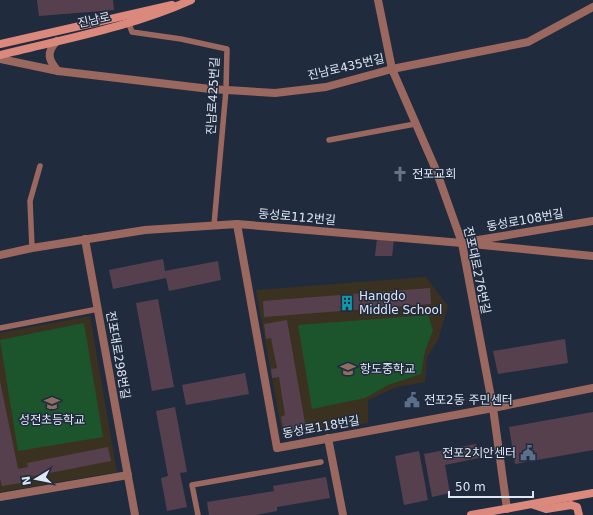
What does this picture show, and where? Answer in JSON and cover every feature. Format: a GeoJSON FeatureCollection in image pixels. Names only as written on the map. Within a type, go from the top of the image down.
{"type":"FeatureCollection","features":[{"type":"Feature","properties":{"kind":"street","name":"진남로"},"geometry":{"type":"LineString","coordinates":[[0,55],[129,24],[167,11],[192,0]]}},
{"type":"Feature","properties":{"kind":"street","name":"진남로"},"geometry":{"type":"LineString","coordinates":[[0,44],[192,0]]}},
{"type":"Feature","properties":{"kind":"street","name":"전포대로276번길"},"geometry":{"type":"LineString","coordinates":[[378,0],[392,69],[436,170],[462,243],[493,408],[507,509]]}},
{"type":"Feature","properties":{"kind":"street","name":"진남로435번길"},"geometry":{"type":"LineString","coordinates":[[0,59],[58,71],[226,90],[275,93],[326,87],[392,69],[528,42],[593,7]]}},
{"type":"Feature","properties":{"kind":"street"},"geometry":{"type":"LineString","coordinates":[[58,41],[51,47],[49,56],[52,64],[58,71]]}},
{"type":"Feature","properties":{"kind":"street","name":"동성로108번길"},"geometry":{"type":"LineString","coordinates":[[462,243],[593,220]]}},
{"type":"Feature","properties":{"kind":"street","name":"동성로112번길"},"geometry":{"type":"LineString","coordinates":[[0,255],[32,248],[145,230],[237,224],[462,243],[593,256]]}},
{"type":"Feature","properties":{"kind":"street","name":"동성로118번길"},"geometry":{"type":"LineString","coordinates":[[237,224],[277,448],[593,388]]}},
{"type":"Feature","properties":{"kind":"street","name":"전포대로298번길"},"geometry":{"type":"LineString","coordinates":[[86,239],[135,515]]}},
{"type":"Feature","properties":{"kind":"street"},"geometry":{"type":"LineString","coordinates":[[328,438],[343,515]]}},
{"type":"Feature","properties":{"kind":"street"},"geometry":{"type":"LineString","coordinates":[[0,497],[128,475]]}},
{"type":"Feature","properties":{"kind":"street"},"geometry":{"type":"LineString","coordinates":[[471,515],[593,493]]}},
{"type":"Feature","properties":{"kind":"street"},"geometry":{"type":"LineString","coordinates":[[532,504],[546,509],[571,505],[577,507],[579,515]]}},
{"type":"Feature","properties":{"kind":"lane","name":"진남로425번길"},"geometry":{"type":"LineString","coordinates":[[129,24],[132,32],[181,39],[227,49],[226,90],[214,225]]}},
{"type":"Feature","properties":{"kind":"lane"},"geometry":{"type":"LineString","coordinates":[[329,140],[415,124]]}},
{"type":"Feature","properties":{"kind":"lane"},"geometry":{"type":"LineString","coordinates":[[32,248],[30,201],[40,166]]}},
{"type":"Feature","properties":{"kind":"lane"},"geometry":{"type":"LineString","coordinates":[[0,328],[98,309]]}},
{"type":"Feature","properties":{"kind":"lane"},"geometry":{"type":"LineString","coordinates":[[198,515],[192,485],[321,462]]}},
{"type":"Feature","properties":{"kind":"shaded area","name":"항도중학교"},"geometry":{"type":"Polygon","coordinates":[[[426,277],[448,306],[438,340],[427,357],[425,382],[397,387],[368,400],[368,423],[283,438],[256,290],[426,277]]]}},
{"type":"Feature","properties":{"kind":"shaded area","name":"성전초등학교"},"geometry":{"type":"Polygon","coordinates":[[[90,316],[117,472],[0,492],[0,333],[90,316]]]}},
{"type":"Feature","properties":{"kind":"green space"},"geometry":{"type":"Polygon","coordinates":[[[428,315],[433,330],[425,351],[421,374],[388,385],[365,398],[312,409],[298,325],[428,315]]]}},
{"type":"Feature","properties":{"kind":"green space"},"geometry":{"type":"Polygon","coordinates":[[[84,323],[103,437],[18,451],[0,340],[84,323]]]}},
{"type":"Feature","properties":{"kind":"building"},"geometry":{"type":"Polygon","coordinates":[[[37,0],[113,0],[114,10],[39,16],[37,0]]]}},
{"type":"Feature","properties":{"kind":"building"},"geometry":{"type":"Polygon","coordinates":[[[377,239],[394,239],[392,256],[375,256],[377,239]]]}},
{"type":"Feature","properties":{"kind":"building"},"geometry":{"type":"Polygon","coordinates":[[[163,259],[165,271],[218,261],[221,280],[169,291],[166,278],[113,289],[109,270],[163,259]]]}},
{"type":"Feature","properties":{"kind":"building","name":"Hangdo Middle School"},"geometry":{"type":"Polygon","coordinates":[[[430,288],[431,304],[264,317],[263,301],[430,288]]]}},
{"type":"Feature","properties":{"kind":"building"},"geometry":{"type":"Polygon","coordinates":[[[158,299],[174,387],[152,391],[136,303],[158,299]]]}},
{"type":"Feature","properties":{"kind":"building"},"geometry":{"type":"Polygon","coordinates":[[[287,320],[306,429],[284,433],[281,417],[285,415],[279,377],[272,378],[271,369],[277,368],[271,338],[266,339],[264,324],[287,320]]]}},
{"type":"Feature","properties":{"kind":"building"},"geometry":{"type":"Polygon","coordinates":[[[565,339],[568,363],[498,374],[493,351],[565,339]]]}},
{"type":"Feature","properties":{"kind":"building"},"geometry":{"type":"Polygon","coordinates":[[[245,373],[249,394],[186,405],[182,385],[245,373]]]}},
{"type":"Feature","properties":{"kind":"building"},"geometry":{"type":"Polygon","coordinates":[[[0,381],[18,469],[28,467],[27,463],[108,447],[111,461],[29,477],[29,475],[20,476],[21,483],[2,486],[0,479],[0,381]]]}},
{"type":"Feature","properties":{"kind":"building"},"geometry":{"type":"Polygon","coordinates":[[[175,407],[187,472],[180,473],[187,507],[167,511],[161,478],[168,476],[156,411],[175,407]]]}},
{"type":"Feature","properties":{"kind":"building"},"geometry":{"type":"Polygon","coordinates":[[[593,412],[593,450],[515,464],[509,427],[593,412]]]}},
{"type":"Feature","properties":{"kind":"building"},"geometry":{"type":"Polygon","coordinates":[[[476,444],[479,458],[445,465],[450,493],[432,497],[424,454],[476,444]]]}},
{"type":"Feature","properties":{"kind":"building"},"geometry":{"type":"Polygon","coordinates":[[[419,451],[428,500],[404,505],[395,456],[419,451]]]}},
{"type":"Feature","properties":{"kind":"building"},"geometry":{"type":"Polygon","coordinates":[[[326,477],[330,498],[277,507],[277,511],[256,515],[209,515],[207,502],[274,491],[273,486],[326,477]]]}},
{"type":"Feature","properties":{"kind":"place","name":"전포교회"},"geometry":{"type":"Point","coordinates":[400,174]}},
{"type":"Feature","properties":{"kind":"place","name":"Hangdo Middle School"},"geometry":{"type":"Point","coordinates":[347,303]}},
{"type":"Feature","properties":{"kind":"place","name":"항도중학교"},"geometry":{"type":"Point","coordinates":[348,369]}},
{"type":"Feature","properties":{"kind":"place","name":"전포2동 주민센터"},"geometry":{"type":"Point","coordinates":[412,400]}},
{"type":"Feature","properties":{"kind":"place","name":"성전초등학교"},"geometry":{"type":"Point","coordinates":[52,403]}},
{"type":"Feature","properties":{"kind":"place","name":"전포2치안센터"},"geometry":{"type":"Point","coordinates":[528,453]}}]}
